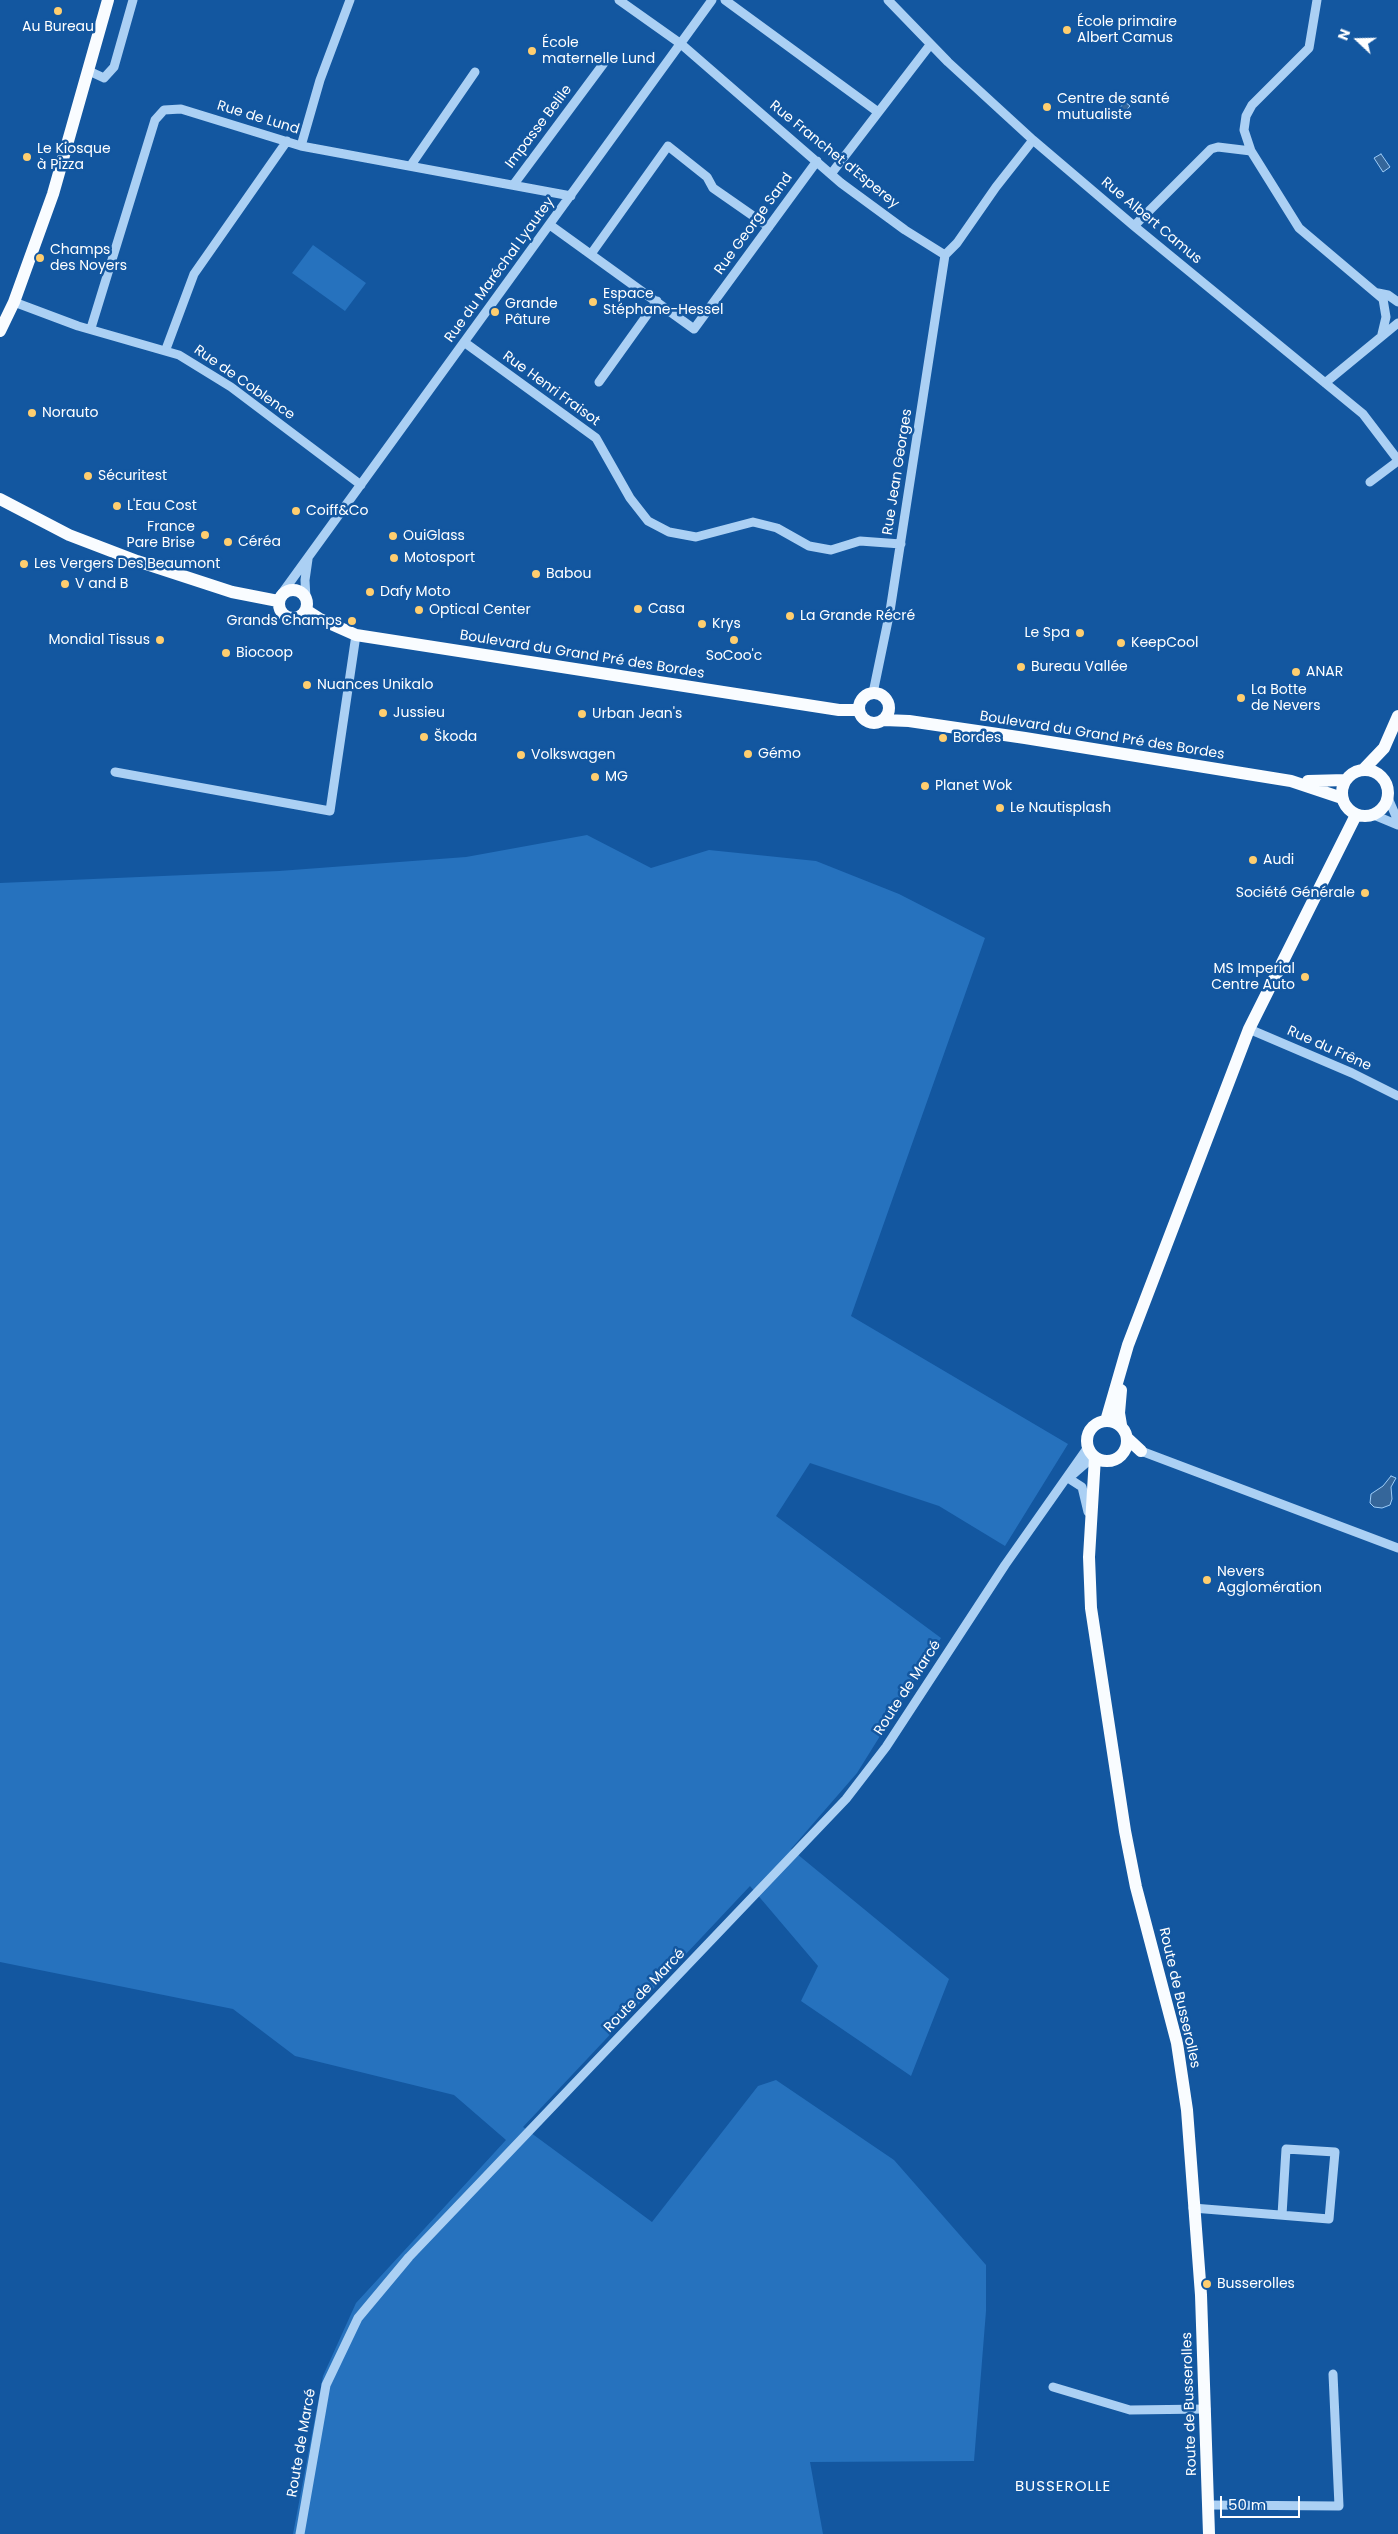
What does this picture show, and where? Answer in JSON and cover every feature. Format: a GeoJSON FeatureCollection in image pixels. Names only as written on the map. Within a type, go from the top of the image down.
{"type":"FeatureCollection","features":[{"type":"Feature","properties":{"kind":"main road"},"geometry":{"type":"LineString","coordinates":[[0,331],[14,302],[53,194],[108,0]]}},
{"type":"Feature","properties":{"kind":"main road"},"geometry":{"type":"LineString","coordinates":[[0,499],[48,525]]}},
{"type":"Feature","properties":{"kind":"main road"},"geometry":{"type":"LineString","coordinates":[[0,509],[232,592],[279,598]]}},
{"type":"Feature","properties":{"kind":"main road"},"geometry":{"type":"LineString","coordinates":[[288,590],[296,590],[306,604],[300,617],[286,617],[279,610],[279,598],[288,590]]}},
{"type":"Feature","properties":{"kind":"main road","name":"Boulevard du Grand Pré des Bordes"},"geometry":{"type":"LineString","coordinates":[[306,604],[320,619],[356,635],[839,710],[859,710]]}},
{"type":"Feature","properties":{"kind":"main road"},"geometry":{"type":"LineString","coordinates":[[889,704],[884,720],[876,723],[867,721],[859,710],[861,700],[874,693],[883,696],[889,704],[909,721]]}},
{"type":"Feature","properties":{"kind":"main road"},"geometry":{"type":"LineString","coordinates":[[1382,777],[1384,748],[1398,716]]}},
{"type":"Feature","properties":{"kind":"main road","name":"Boulevard du Grand Pré des Bordes"},"geometry":{"type":"LineString","coordinates":[[884,720],[909,721],[1291,781],[1342,798]]}},
{"type":"Feature","properties":{"kind":"main road"},"geometry":{"type":"LineString","coordinates":[[1363,770],[1384,748]]}},
{"type":"Feature","properties":{"kind":"main road"},"geometry":{"type":"LineString","coordinates":[[1363,770],[1376,773],[1382,777],[1386,784],[1388,798],[1385,805],[1374,815],[1356,816],[1350,811],[1342,798],[1346,780],[1356,771],[1363,770]]}},
{"type":"Feature","properties":{"kind":"main road","name":"Boulevard du Grand Pré des Bordes"},"geometry":{"type":"LineString","coordinates":[[1291,781],[1346,780]]}},
{"type":"Feature","properties":{"kind":"main road"},"geometry":{"type":"LineString","coordinates":[[1106,1420],[1128,1345],[1249,1029],[1356,816]]}},
{"type":"Feature","properties":{"kind":"main road"},"geometry":{"type":"LineString","coordinates":[[1122,1370],[1119,1412],[1121,1425],[1128,1438],[1141,1451]]}},
{"type":"Feature","properties":{"kind":"main road"},"geometry":{"type":"LineString","coordinates":[[1121,1425],[1106,1420],[1090,1429],[1096,1455],[1114,1460],[1124,1453],[1141,1451]]}},
{"type":"Feature","properties":{"kind":"main road"},"geometry":{"type":"LineString","coordinates":[[1124,1453],[1128,1438]]}},
{"type":"Feature","properties":{"kind":"main road","name":"Route de Busserolles"},"geometry":{"type":"LineString","coordinates":[[1096,1455],[1091,1525],[1091,1608],[1125,1831],[1136,1887],[1176,2043],[1187,2110],[1206,2409],[1210,2506],[1209,2534]]}},
{"type":"Feature","properties":{"kind":"street"},"geometry":{"type":"LineString","coordinates":[[89,71],[104,78],[114,67],[133,0]]}},
{"type":"Feature","properties":{"kind":"street"},"geometry":{"type":"LineString","coordinates":[[301,146],[320,80],[350,0]]}},
{"type":"Feature","properties":{"kind":"street","name":"Rue Franchet d'Esperey"},"geometry":{"type":"LineString","coordinates":[[619,0],[681,44],[831,174],[905,230],[945,255]]}},
{"type":"Feature","properties":{"kind":"street","name":"Rue du Maréchal Lyautey"},"geometry":{"type":"LineString","coordinates":[[279,598],[712,0]]}},
{"type":"Feature","properties":{"kind":"street"},"geometry":{"type":"LineString","coordinates":[[725,0],[878,112]]}},
{"type":"Feature","properties":{"kind":"street","name":"Rue Albert Camus"},"geometry":{"type":"LineString","coordinates":[[888,0],[930,45],[1033,140],[1134,226],[1363,414],[1398,460]]}},
{"type":"Feature","properties":{"kind":"street"},"geometry":{"type":"LineString","coordinates":[[1317,0],[1309,48],[1252,105],[1246,116],[1244,130],[1251,151],[1299,228],[1384,299],[1386,317],[1382,334]]}},
{"type":"Feature","properties":{"kind":"street"},"geometry":{"type":"LineString","coordinates":[[831,174],[930,45]]}},
{"type":"Feature","properties":{"kind":"street","name":"Impasse Belile"},"geometry":{"type":"LineString","coordinates":[[514,184],[604,63]]}},
{"type":"Feature","properties":{"kind":"street"},"geometry":{"type":"LineString","coordinates":[[411,164],[475,72]]}},
{"type":"Feature","properties":{"kind":"street","name":"Rue de Lund"},"geometry":{"type":"LineString","coordinates":[[91,328],[155,120],[164,110],[181,109],[301,146],[411,164],[571,196]]}},
{"type":"Feature","properties":{"kind":"street"},"geometry":{"type":"LineString","coordinates":[[945,255],[957,243],[996,187],[1033,140]]}},
{"type":"Feature","properties":{"kind":"street"},"geometry":{"type":"LineString","coordinates":[[166,350],[194,274],[287,141]]}},
{"type":"Feature","properties":{"kind":"street"},"geometry":{"type":"LineString","coordinates":[[592,254],[668,146],[707,177],[713,188],[769,227]]}},
{"type":"Feature","properties":{"kind":"street"},"geometry":{"type":"LineString","coordinates":[[1134,226],[1211,149],[1218,147],[1251,151]]}},
{"type":"Feature","properties":{"kind":"street","name":"Rue George Sand"},"geometry":{"type":"LineString","coordinates":[[550,225],[694,329],[817,161]]}},
{"type":"Feature","properties":{"kind":"street","name":"Rue Jean Georges"},"geometry":{"type":"LineString","coordinates":[[874,693],[889,620],[945,255]]}},
{"type":"Feature","properties":{"kind":"street"},"geometry":{"type":"LineString","coordinates":[[1377,293],[1388,295],[1398,302]]}},
{"type":"Feature","properties":{"kind":"street"},"geometry":{"type":"LineString","coordinates":[[599,382],[656,301]]}},
{"type":"Feature","properties":{"kind":"street","name":"Rue de Coblence"},"geometry":{"type":"LineString","coordinates":[[14,302],[78,326],[91,328],[180,355],[231,387],[361,485]]}},
{"type":"Feature","properties":{"kind":"street"},"geometry":{"type":"LineString","coordinates":[[1326,382],[1382,334],[1398,323]]}},
{"type":"Feature","properties":{"kind":"street","name":"Rue Henri Fraisot"},"geometry":{"type":"LineString","coordinates":[[464,342],[596,438],[630,498],[648,521],[669,532],[696,537],[754,522],[777,528],[809,546],[831,550],[860,541],[901,544]]}},
{"type":"Feature","properties":{"kind":"street"},"geometry":{"type":"LineString","coordinates":[[1370,482],[1398,460]]}},
{"type":"Feature","properties":{"kind":"street","name":"Rue du Maréchal Lyautey"},"geometry":{"type":"LineString","coordinates":[[306,604],[305,580],[309,557]]}},
{"type":"Feature","properties":{"kind":"street"},"geometry":{"type":"LineString","coordinates":[[115,772],[330,811],[356,635]]}},
{"type":"Feature","properties":{"kind":"street"},"geometry":{"type":"LineString","coordinates":[[1388,798],[1398,823]]}},
{"type":"Feature","properties":{"kind":"street"},"geometry":{"type":"LineString","coordinates":[[1374,815],[1398,823]]}},
{"type":"Feature","properties":{"kind":"street","name":"Rue du Frêne"},"geometry":{"type":"LineString","coordinates":[[1249,1029],[1352,1073],[1398,1096]]}},
{"type":"Feature","properties":{"kind":"street"},"geometry":{"type":"LineString","coordinates":[[1141,1451],[1398,1548]]}},
{"type":"Feature","properties":{"kind":"street","name":"Route de Marcé"},"geometry":{"type":"LineString","coordinates":[[300,2534],[326,2385],[358,2318],[409,2256],[846,1799],[886,1747],[1064,1481],[1096,1455]]}},
{"type":"Feature","properties":{"kind":"street"},"geometry":{"type":"LineString","coordinates":[[1064,1481],[1082,1487],[1091,1525]]}},
{"type":"Feature","properties":{"kind":"street"},"geometry":{"type":"LineString","coordinates":[[1193,2208],[1329,2219],[1335,2152],[1286,2149],[1282,2215]]}},
{"type":"Feature","properties":{"kind":"street"},"geometry":{"type":"LineString","coordinates":[[1210,2506],[1339,2506],[1333,2374]]}},
{"type":"Feature","properties":{"kind":"street"},"geometry":{"type":"LineString","coordinates":[[1053,2387],[1130,2410],[1206,2409]]}},
{"type":"Feature","properties":{"kind":"shaded area"},"geometry":{"type":"Polygon","coordinates":[[[1125,102],[1130,106],[1121,116],[1116,112],[1125,102]]]}},
{"type":"Feature","properties":{"kind":"shaded area"},"geometry":{"type":"Polygon","coordinates":[[[1381,154],[1390,167],[1383,172],[1374,158],[1381,154]]]}},
{"type":"Feature","properties":{"kind":"shaded area"},"geometry":{"type":"Polygon","coordinates":[[[313,245],[366,283],[345,311],[292,273],[313,245]]]}},
{"type":"Feature","properties":{"kind":"shaded area"},"geometry":{"type":"Polygon","coordinates":[[[587,835],[651,868],[709,850],[816,861],[899,894],[985,938],[851,1316],[1068,1444],[1005,1546],[939,1506],[810,1463],[776,1516],[941,1638],[857,1773],[791,1849],[949,1979],[911,2076],[801,2001],[818,1966],[750,1886],[523,2127],[652,2222],[758,2086],[776,2080],[894,2160],[986,2265],[986,2311],[974,2461],[810,2462],[823,2534],[293,2534],[323,2376],[356,2303],[506,2140],[454,2095],[295,2056],[233,2009],[0,1962],[0,883],[279,871],[466,857],[587,835]]]}},
{"type":"Feature","properties":{"kind":"shaded area"},"geometry":{"type":"Polygon","coordinates":[[[1391,1476],[1396,1478],[1391,1487],[1392,1499],[1390,1505],[1382,1508],[1374,1507],[1370,1503],[1371,1494],[1383,1486],[1391,1476]]]}},
{"type":"Feature","properties":{"kind":"place","name":"Au Bureau"},"geometry":{"type":"Point","coordinates":[58,11]}},
{"type":"Feature","properties":{"kind":"place","name":"École primaire Albert Camus"},"geometry":{"type":"Point","coordinates":[1067,30]}},
{"type":"Feature","properties":{"kind":"place","name":"École maternelle Lund"},"geometry":{"type":"Point","coordinates":[532,51]}},
{"type":"Feature","properties":{"kind":"place","name":"Centre de santé mutualiste"},"geometry":{"type":"Point","coordinates":[1047,107]}},
{"type":"Feature","properties":{"kind":"place","name":"Le Kiosque à Pizza"},"geometry":{"type":"Point","coordinates":[27,157]}},
{"type":"Feature","properties":{"kind":"place","name":"Champs des Noyers"},"geometry":{"type":"Point","coordinates":[40,258]}},
{"type":"Feature","properties":{"kind":"place","name":"Espace Stéphane-Hessel"},"geometry":{"type":"Point","coordinates":[593,302]}},
{"type":"Feature","properties":{"kind":"place","name":"Grande Pâture"},"geometry":{"type":"Point","coordinates":[495,312]}},
{"type":"Feature","properties":{"kind":"place","name":"Norauto"},"geometry":{"type":"Point","coordinates":[32,413]}},
{"type":"Feature","properties":{"kind":"place","name":"Sécuritest"},"geometry":{"type":"Point","coordinates":[88,476]}},
{"type":"Feature","properties":{"kind":"place","name":"L'Eau Cost"},"geometry":{"type":"Point","coordinates":[117,506]}},
{"type":"Feature","properties":{"kind":"place","name":"Coiff&Co"},"geometry":{"type":"Point","coordinates":[296,511]}},
{"type":"Feature","properties":{"kind":"place","name":"France Pare Brise"},"geometry":{"type":"Point","coordinates":[205,535]}},
{"type":"Feature","properties":{"kind":"place","name":"OuiGlass"},"geometry":{"type":"Point","coordinates":[393,536]}},
{"type":"Feature","properties":{"kind":"place","name":"Céréa"},"geometry":{"type":"Point","coordinates":[228,542]}},
{"type":"Feature","properties":{"kind":"place","name":"Motosport"},"geometry":{"type":"Point","coordinates":[394,558]}},
{"type":"Feature","properties":{"kind":"place","name":"Les Vergers Des Beaumont"},"geometry":{"type":"Point","coordinates":[24,564]}},
{"type":"Feature","properties":{"kind":"place","name":"Babou"},"geometry":{"type":"Point","coordinates":[536,574]}},
{"type":"Feature","properties":{"kind":"place","name":"V and B"},"geometry":{"type":"Point","coordinates":[65,584]}},
{"type":"Feature","properties":{"kind":"place","name":"Dafy Moto"},"geometry":{"type":"Point","coordinates":[370,592]}},
{"type":"Feature","properties":{"kind":"place","name":"Casa"},"geometry":{"type":"Point","coordinates":[638,609]}},
{"type":"Feature","properties":{"kind":"place","name":"Optical Center"},"geometry":{"type":"Point","coordinates":[419,610]}},
{"type":"Feature","properties":{"kind":"place","name":"La Grande Récré"},"geometry":{"type":"Point","coordinates":[790,616]}},
{"type":"Feature","properties":{"kind":"place","name":"Grands Champs"},"geometry":{"type":"Point","coordinates":[352,621]}},
{"type":"Feature","properties":{"kind":"place","name":"Krys"},"geometry":{"type":"Point","coordinates":[702,624]}},
{"type":"Feature","properties":{"kind":"place","name":"Le Spa"},"geometry":{"type":"Point","coordinates":[1080,633]}},
{"type":"Feature","properties":{"kind":"place","name":"Mondial Tissus"},"geometry":{"type":"Point","coordinates":[160,640]}},
{"type":"Feature","properties":{"kind":"place","name":"SoCoo'c"},"geometry":{"type":"Point","coordinates":[734,640]}},
{"type":"Feature","properties":{"kind":"place","name":"KeepCool"},"geometry":{"type":"Point","coordinates":[1121,643]}},
{"type":"Feature","properties":{"kind":"place","name":"Biocoop"},"geometry":{"type":"Point","coordinates":[226,653]}},
{"type":"Feature","properties":{"kind":"place","name":"Bureau Vallée"},"geometry":{"type":"Point","coordinates":[1021,667]}},
{"type":"Feature","properties":{"kind":"place","name":"ANAR"},"geometry":{"type":"Point","coordinates":[1296,672]}},
{"type":"Feature","properties":{"kind":"place","name":"Nuances Unikalo"},"geometry":{"type":"Point","coordinates":[307,685]}},
{"type":"Feature","properties":{"kind":"place","name":"La Botte de Nevers"},"geometry":{"type":"Point","coordinates":[1241,698]}},
{"type":"Feature","properties":{"kind":"place","name":"Jussieu"},"geometry":{"type":"Point","coordinates":[383,713]}},
{"type":"Feature","properties":{"kind":"place","name":"Urban Jean's"},"geometry":{"type":"Point","coordinates":[582,714]}},
{"type":"Feature","properties":{"kind":"place","name":"Škoda"},"geometry":{"type":"Point","coordinates":[424,737]}},
{"type":"Feature","properties":{"kind":"place","name":"Bordes"},"geometry":{"type":"Point","coordinates":[943,738]}},
{"type":"Feature","properties":{"kind":"place","name":"Gémo"},"geometry":{"type":"Point","coordinates":[748,754]}},
{"type":"Feature","properties":{"kind":"place","name":"Volkswagen"},"geometry":{"type":"Point","coordinates":[521,755]}},
{"type":"Feature","properties":{"kind":"place","name":"MG"},"geometry":{"type":"Point","coordinates":[595,777]}},
{"type":"Feature","properties":{"kind":"place","name":"Planet Wok"},"geometry":{"type":"Point","coordinates":[925,786]}},
{"type":"Feature","properties":{"kind":"place","name":"Le Nautisplash"},"geometry":{"type":"Point","coordinates":[1000,808]}},
{"type":"Feature","properties":{"kind":"place","name":"Audi"},"geometry":{"type":"Point","coordinates":[1253,860]}},
{"type":"Feature","properties":{"kind":"place","name":"Société Générale"},"geometry":{"type":"Point","coordinates":[1365,893]}},
{"type":"Feature","properties":{"kind":"place","name":"MS Imperial Centre Auto"},"geometry":{"type":"Point","coordinates":[1305,977]}},
{"type":"Feature","properties":{"kind":"place","name":"Nevers Agglomération"},"geometry":{"type":"Point","coordinates":[1207,1580]}},
{"type":"Feature","properties":{"kind":"place","name":"Busserolles"},"geometry":{"type":"Point","coordinates":[1207,2284]}},
{"type":"Feature","properties":{"kind":"district","name":"BUSSEROLLE"},"geometry":{"type":"Point","coordinates":[1063,2487]}}]}
